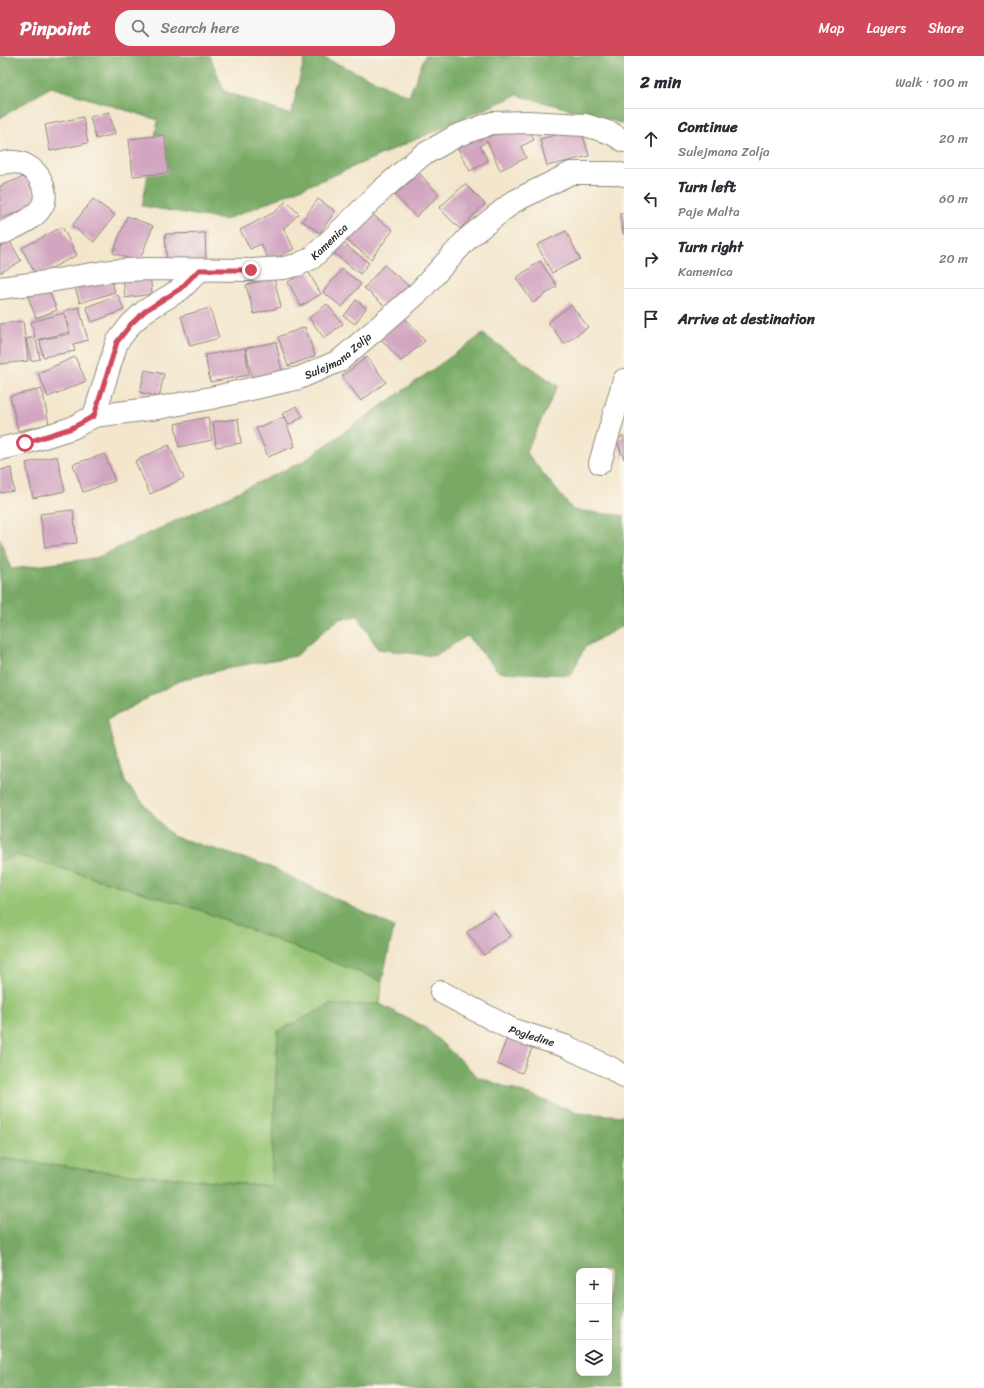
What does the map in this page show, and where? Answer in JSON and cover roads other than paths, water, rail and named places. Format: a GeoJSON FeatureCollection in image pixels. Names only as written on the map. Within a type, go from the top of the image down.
{"type":"FeatureCollection","features":[{"type":"Feature","properties":{"kind":"street","name":"Kamenica"},"geometry":{"type":"LineString","coordinates":[[0,288],[110,271],[146,269],[251,270],[284,268],[297,265],[312,258],[383,189],[421,156],[456,136],[492,123],[527,122],[585,125],[611,133],[624,141]]}},
{"type":"Feature","properties":{"kind":"street"},"geometry":{"type":"LineString","coordinates":[[0,164],[15,162],[30,166],[41,180],[45,195],[44,202],[40,209],[30,219],[0,234]]}},
{"type":"Feature","properties":{"kind":"street","name":"Sulejmana Zolja"},"geometry":{"type":"LineString","coordinates":[[0,449],[25,443],[72,428],[94,416],[158,408],[211,398],[299,378],[339,361],[419,292],[468,238],[513,202],[571,173],[615,173],[624,175]]}},
{"type":"Feature","properties":{"kind":"street"},"geometry":{"type":"LineString","coordinates":[[94,416],[117,342],[131,324],[145,311],[180,289],[199,270]]}},
{"type":"Feature","properties":{"kind":"street"},"geometry":{"type":"LineString","coordinates":[[600,463],[624,380]]}},
{"type":"Feature","properties":{"kind":"street","name":"Pogledine"},"geometry":{"type":"LineString","coordinates":[[441,992],[513,1030],[565,1046],[611,1068],[624,1077]]}}]}
